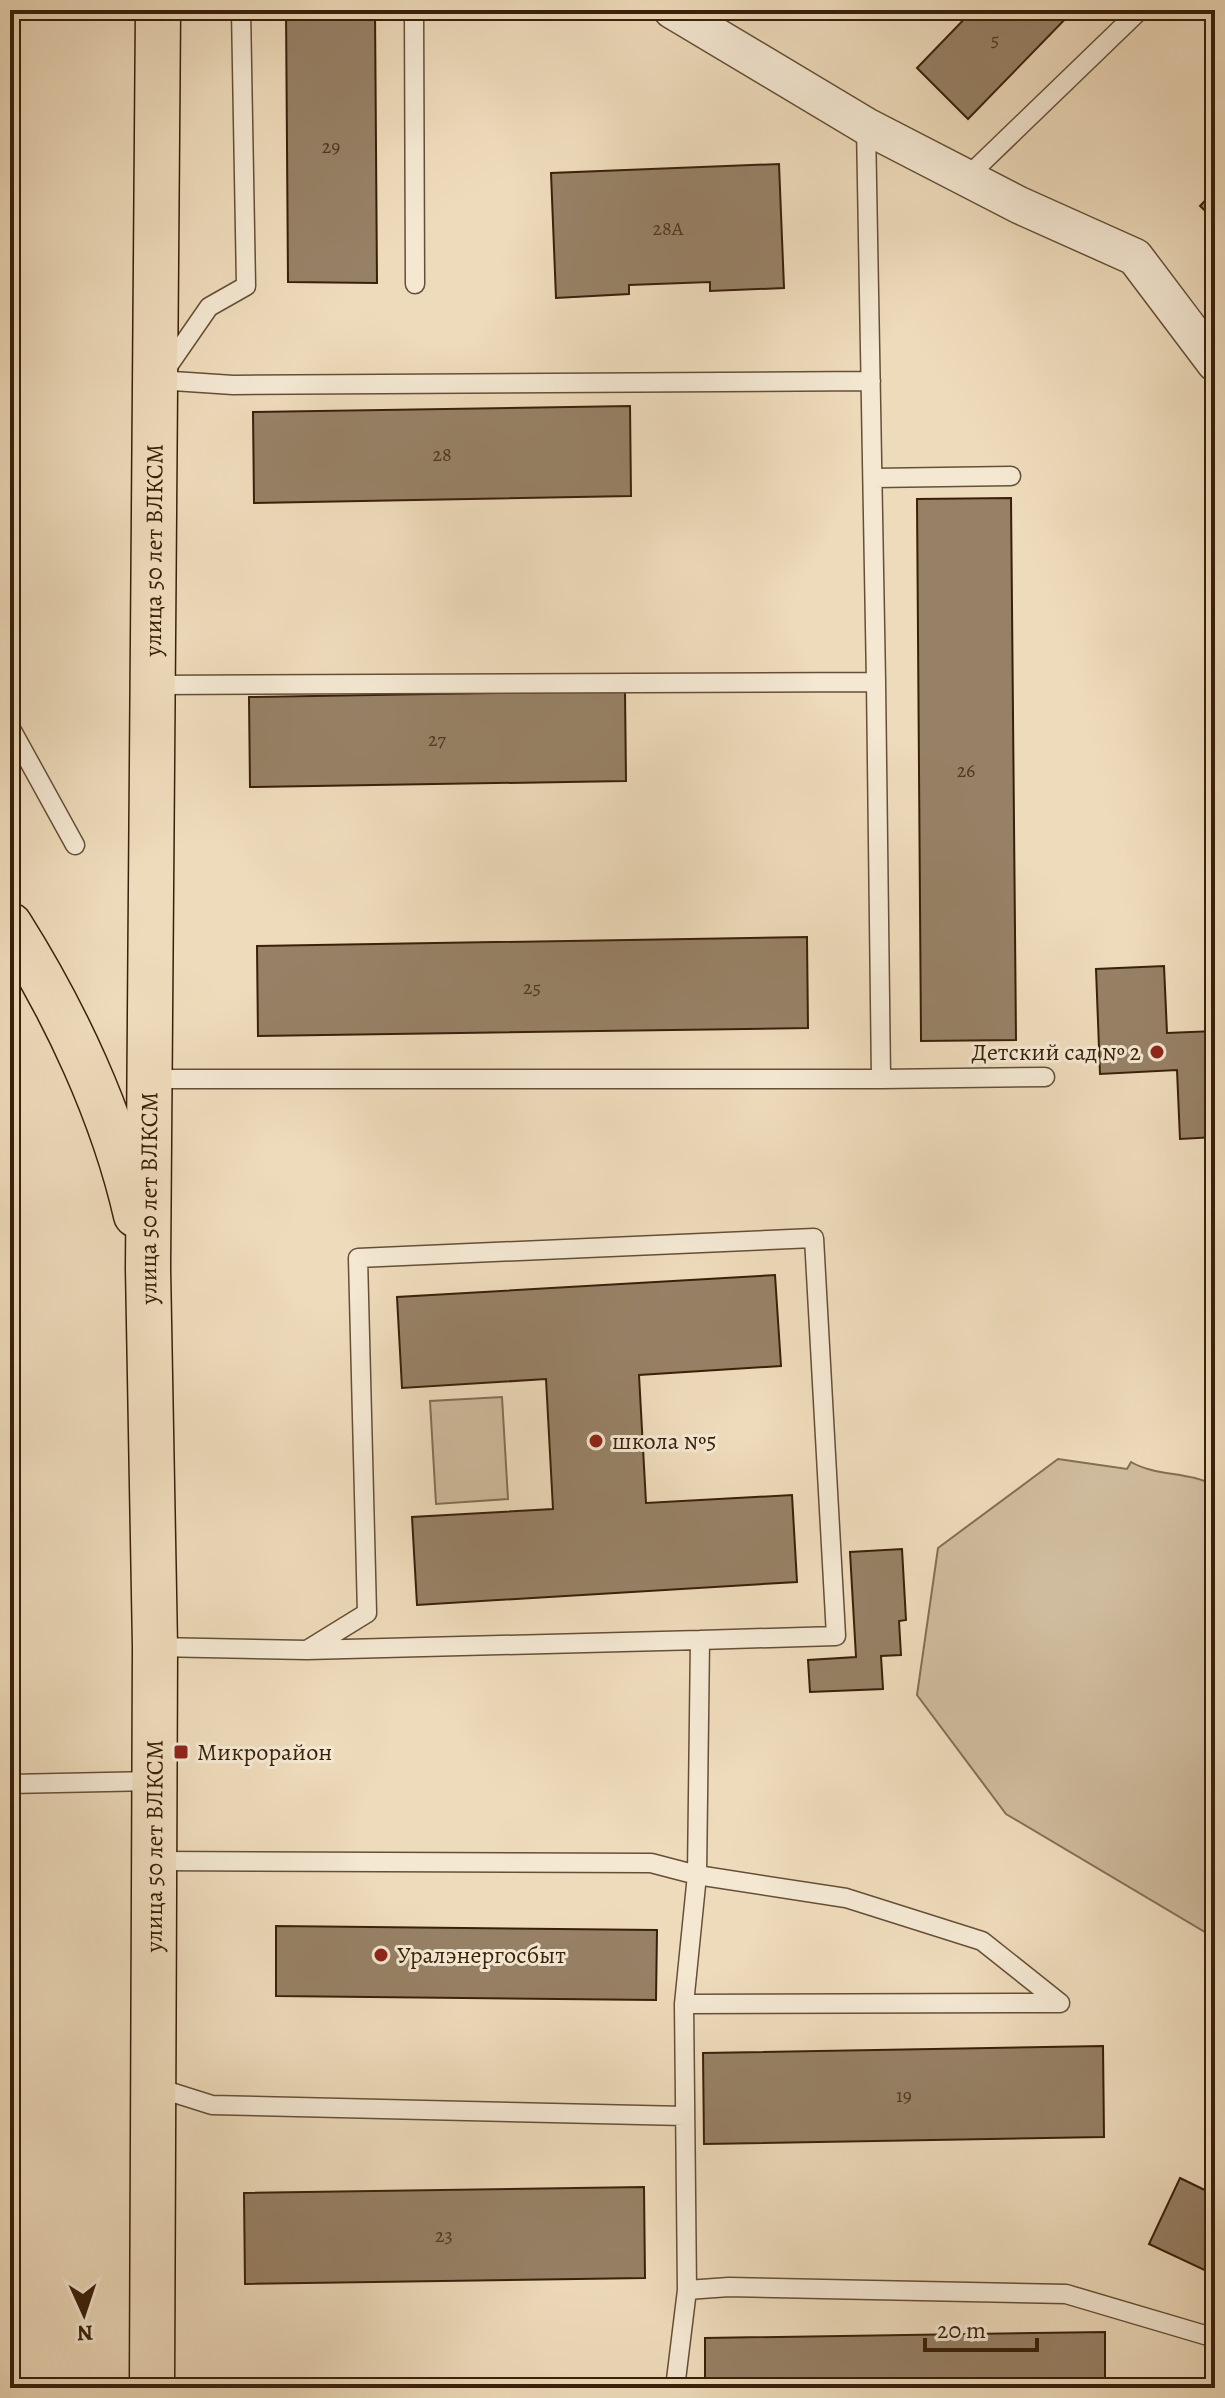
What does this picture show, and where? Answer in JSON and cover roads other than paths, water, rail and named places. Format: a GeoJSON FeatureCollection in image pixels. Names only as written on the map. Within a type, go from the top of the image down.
{"type":"FeatureCollection","features":[{"type":"Feature","properties":{"kind":"main road","name":"улица 50 лет ВЛКСМ"},"geometry":{"type":"LineString","coordinates":[[152,2388],[155,1647],[148,1268],[158,380],[158,10]]}},
{"type":"Feature","properties":{"kind":"main road"},"geometry":{"type":"LineString","coordinates":[[10,925],[69,1032],[100,1106],[129,1181],[148,1268]]}},
{"type":"Feature","properties":{"kind":"street"},"geometry":{"type":"LineString","coordinates":[[679,11],[866,126],[966,178],[1135,257],[1215,363]]}},
{"type":"Feature","properties":{"kind":"lane"},"geometry":{"type":"LineString","coordinates":[[158,380],[209,307],[246,286],[241,10]]}},
{"type":"Feature","properties":{"kind":"lane"},"geometry":{"type":"LineString","coordinates":[[414,10],[415,284]]}},
{"type":"Feature","properties":{"kind":"lane"},"geometry":{"type":"LineString","coordinates":[[966,178],[1140,10]]}},
{"type":"Feature","properties":{"kind":"lane"},"geometry":{"type":"LineString","coordinates":[[866,126],[874,478],[881,1079]]}},
{"type":"Feature","properties":{"kind":"lane"},"geometry":{"type":"LineString","coordinates":[[158,380],[233,385],[871,381]]}},
{"type":"Feature","properties":{"kind":"lane"},"geometry":{"type":"LineString","coordinates":[[874,478],[1011,476]]}},
{"type":"Feature","properties":{"kind":"lane"},"geometry":{"type":"LineString","coordinates":[[155,685],[876,682]]}},
{"type":"Feature","properties":{"kind":"lane"},"geometry":{"type":"LineString","coordinates":[[10,727],[75,845]]}},
{"type":"Feature","properties":{"kind":"lane"},"geometry":{"type":"LineString","coordinates":[[151,1079],[1045,1077]]}},
{"type":"Feature","properties":{"kind":"lane"},"geometry":{"type":"LineString","coordinates":[[155,1647],[307,1650],[836,1636],[814,1238],[358,1258],[367,1613],[307,1650]]}},
{"type":"Feature","properties":{"kind":"lane"},"geometry":{"type":"LineString","coordinates":[[675,2388],[687,2290],[684,2004],[697,1875],[700,1640]]}},
{"type":"Feature","properties":{"kind":"lane"},"geometry":{"type":"LineString","coordinates":[[10,1784],[154,1781]]}},
{"type":"Feature","properties":{"kind":"lane"},"geometry":{"type":"LineString","coordinates":[[153,1861],[651,1863],[697,1875],[846,1898],[982,1941],[1060,2003],[684,2004]]}},
{"type":"Feature","properties":{"kind":"lane"},"geometry":{"type":"LineString","coordinates":[[153,2086],[212,2105],[685,2116]]}},
{"type":"Feature","properties":{"kind":"lane"},"geometry":{"type":"LineString","coordinates":[[687,2290],[729,2287],[1066,2294],[1215,2338]]}},
{"type":"Feature","properties":{"kind":"place","name":"Детский сад № 2"},"geometry":{"type":"Point","coordinates":[1157,1052]}},
{"type":"Feature","properties":{"kind":"place","name":"школа №5"},"geometry":{"type":"Point","coordinates":[596,1441]}},
{"type":"Feature","properties":{"kind":"place","name":"Микрорайон"},"geometry":{"type":"Point","coordinates":[181,1752]}},
{"type":"Feature","properties":{"kind":"place","name":"Уралэнергосбыт"},"geometry":{"type":"Point","coordinates":[381,1955]}}]}
